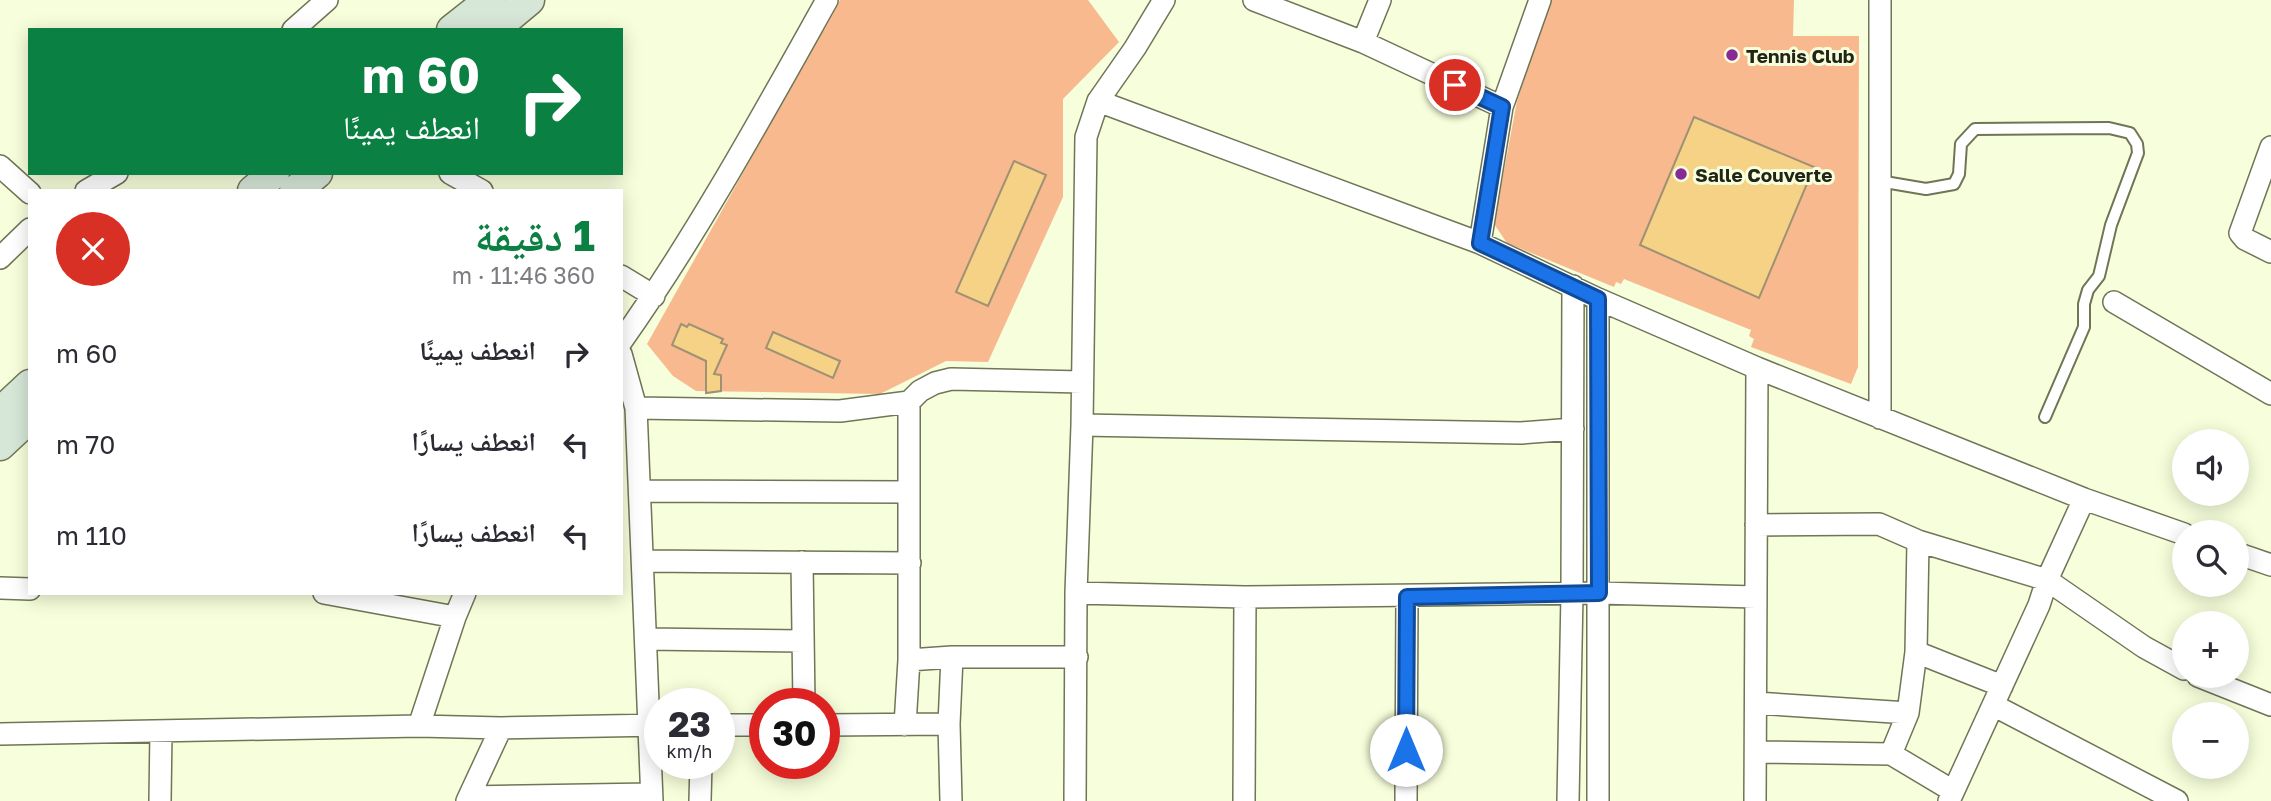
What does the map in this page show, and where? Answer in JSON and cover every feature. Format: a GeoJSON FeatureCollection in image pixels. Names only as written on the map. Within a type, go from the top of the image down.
{"type":"FeatureCollection","features":[{"type":"Feature","properties":{"kind":"street"},"geometry":{"type":"LineString","coordinates":[[455,28],[490,0]]}},
{"type":"Feature","properties":{"kind":"street"},"geometry":{"type":"LineString","coordinates":[[495,28],[529,0]]}},
{"type":"Feature","properties":{"kind":"street"},"geometry":{"type":"LineString","coordinates":[[623,339],[654,296],[753,133],[827,0]]}},
{"type":"Feature","properties":{"kind":"street"},"geometry":{"type":"LineString","coordinates":[[1075,801],[1076,593],[1082,425],[1086,137],[1098,101],[1164,0]]}},
{"type":"Feature","properties":{"kind":"street"},"geometry":{"type":"LineString","coordinates":[[1254,0],[1363,42],[1502,107]]}},
{"type":"Feature","properties":{"kind":"street"},"geometry":{"type":"LineString","coordinates":[[1363,42],[1380,0]]}},
{"type":"Feature","properties":{"kind":"street"},"geometry":{"type":"LineString","coordinates":[[1480,243],[1502,107],[1540,0]]}},
{"type":"Feature","properties":{"kind":"street"},"geometry":{"type":"LineString","coordinates":[[1880,0],[1880,418]]}},
{"type":"Feature","properties":{"kind":"street"},"geometry":{"type":"LineString","coordinates":[[295,28],[318,2]]}},
{"type":"Feature","properties":{"kind":"street"},"geometry":{"type":"LineString","coordinates":[[1098,101],[1480,243],[1598,299],[1757,368],[2084,499],[2172,530]]}},
{"type":"Feature","properties":{"kind":"street"},"geometry":{"type":"LineString","coordinates":[[2271,147],[2240,233],[2245,239],[2271,252]]}},
{"type":"Feature","properties":{"kind":"street"},"geometry":{"type":"LineString","coordinates":[[0,166],[28,190]]}},
{"type":"Feature","properties":{"kind":"street"},"geometry":{"type":"LineString","coordinates":[[89,189],[114,175]]}},
{"type":"Feature","properties":{"kind":"street"},"geometry":{"type":"LineString","coordinates":[[255,189],[272,175]]}},
{"type":"Feature","properties":{"kind":"street"},"geometry":{"type":"LineString","coordinates":[[297,189],[315,175]]}},
{"type":"Feature","properties":{"kind":"street"},"geometry":{"type":"LineString","coordinates":[[454,175],[478,189]]}},
{"type":"Feature","properties":{"kind":"street"},"geometry":{"type":"LineString","coordinates":[[0,258],[28,231]]}},
{"type":"Feature","properties":{"kind":"street"},"geometry":{"type":"LineString","coordinates":[[623,277],[654,296]]}},
{"type":"Feature","properties":{"kind":"street"},"geometry":{"type":"LineString","coordinates":[[1568,801],[1573,286]]}},
{"type":"Feature","properties":{"kind":"street"},"geometry":{"type":"LineString","coordinates":[[1598,299],[1598,801]]}},
{"type":"Feature","properties":{"kind":"street"},"geometry":{"type":"LineString","coordinates":[[2114,302],[2271,394]]}},
{"type":"Feature","properties":{"kind":"street"},"geometry":{"type":"LineString","coordinates":[[623,361],[636,408],[651,688]]}},
{"type":"Feature","properties":{"kind":"street"},"geometry":{"type":"LineString","coordinates":[[1755,801],[1757,368]]}},
{"type":"Feature","properties":{"kind":"street"},"geometry":{"type":"LineString","coordinates":[[636,408],[840,411],[909,402],[927,387],[951,379],[1082,382]]}},
{"type":"Feature","properties":{"kind":"street"},"geometry":{"type":"LineString","coordinates":[[0,413],[28,386]]}},
{"type":"Feature","properties":{"kind":"street"},"geometry":{"type":"LineString","coordinates":[[905,725],[909,660],[909,402]]}},
{"type":"Feature","properties":{"kind":"street"},"geometry":{"type":"LineString","coordinates":[[0,446],[28,419]]}},
{"type":"Feature","properties":{"kind":"street"},"geometry":{"type":"LineString","coordinates":[[1082,425],[1521,433],[1573,429]]}},
{"type":"Feature","properties":{"kind":"street"},"geometry":{"type":"LineString","coordinates":[[640,491],[909,492]]}},
{"type":"Feature","properties":{"kind":"street"},"geometry":{"type":"LineString","coordinates":[[1756,752],[1891,754],[1951,796],[2039,605],[2047,580],[2084,499]]}},
{"type":"Feature","properties":{"kind":"street"},"geometry":{"type":"LineString","coordinates":[[1756,525],[1872,523],[1886,526],[1918,541],[2047,580],[2144,647],[2172,662]]}},
{"type":"Feature","properties":{"kind":"street"},"geometry":{"type":"LineString","coordinates":[[1891,754],[1908,713],[1916,652],[1918,541]]}},
{"type":"Feature","properties":{"kind":"street"},"geometry":{"type":"LineString","coordinates":[[2249,557],[2271,565]]}},
{"type":"Feature","properties":{"kind":"street"},"geometry":{"type":"LineString","coordinates":[[643,561],[910,563]]}},
{"type":"Feature","properties":{"kind":"street"},"geometry":{"type":"LineString","coordinates":[[802,562],[804,688]]}},
{"type":"Feature","properties":{"kind":"street"},"geometry":{"type":"LineString","coordinates":[[0,588],[28,589]]}},
{"type":"Feature","properties":{"kind":"street"},"geometry":{"type":"LineString","coordinates":[[1076,593],[1407,597],[1599,593],[1756,597]]}},
{"type":"Feature","properties":{"kind":"street"},"geometry":{"type":"LineString","coordinates":[[335,595],[455,617]]}},
{"type":"Feature","properties":{"kind":"street"},"geometry":{"type":"LineString","coordinates":[[419,726],[464,595]]}},
{"type":"Feature","properties":{"kind":"street"},"geometry":{"type":"LineString","coordinates":[[1244,801],[1245,597]]}},
{"type":"Feature","properties":{"kind":"street"},"geometry":{"type":"LineString","coordinates":[[1406,801],[1407,597]]}},
{"type":"Feature","properties":{"kind":"street"},"geometry":{"type":"LineString","coordinates":[[646,639],[803,641]]}},
{"type":"Feature","properties":{"kind":"street"},"geometry":{"type":"LineString","coordinates":[[1916,652],[1998,695],[2137,791],[2177,801]]}},
{"type":"Feature","properties":{"kind":"street"},"geometry":{"type":"LineString","coordinates":[[909,660],[953,657],[1077,657]]}},
{"type":"Feature","properties":{"kind":"street"},"geometry":{"type":"LineString","coordinates":[[951,801],[949,724],[953,657]]}},
{"type":"Feature","properties":{"kind":"street"},"geometry":{"type":"LineString","coordinates":[[2228,688],[2271,705]]}},
{"type":"Feature","properties":{"kind":"street"},"geometry":{"type":"LineString","coordinates":[[1756,703],[1908,713]]}},
{"type":"Feature","properties":{"kind":"street"},"geometry":{"type":"LineString","coordinates":[[840,725],[949,724]]}},
{"type":"Feature","properties":{"kind":"street"},"geometry":{"type":"LineString","coordinates":[[0,734],[419,726],[501,728],[644,725]]}},
{"type":"Feature","properties":{"kind":"street"},"geometry":{"type":"LineString","coordinates":[[501,728],[468,799],[651,798],[652,779]]}},
{"type":"Feature","properties":{"kind":"street"},"geometry":{"type":"LineString","coordinates":[[159,801],[162,784],[161,731]]}},
{"type":"Feature","properties":{"kind":"street"},"geometry":{"type":"LineString","coordinates":[[700,801],[701,779]]}},
{"type":"Feature","properties":{"kind":"lane"},"geometry":{"type":"LineString","coordinates":[[1880,181],[1926,189],[1954,184],[1959,174],[1961,144],[1975,129],[2109,128],[2130,133],[2137,144],[2138,153],[2111,225],[2099,276],[2088,290],[2084,304],[2084,327],[2045,417]]}},
{"type":"Feature","properties":{"kind":"shaded area"},"geometry":{"type":"Polygon","coordinates":[[[840,0],[1088,0],[1119,42],[1063,99],[1063,197],[988,362],[946,361],[880,394],[696,391],[673,376],[647,344],[840,0]]]}},
{"type":"Feature","properties":{"kind":"shaded area","name":"Salle Couverte"},"geometry":{"type":"Polygon","coordinates":[[[1550,0],[1794,0],[1793,36],[1859,36],[1858,367],[1851,384],[1751,347],[1754,339],[1749,336],[1751,330],[1624,279],[1621,284],[1616,282],[1614,287],[1507,243],[1494,224],[1517,101],[1550,0]]]}},
{"type":"Feature","properties":{"kind":"building"},"geometry":{"type":"Polygon","coordinates":[[[1694,117],[1814,167],[1759,298],[1640,245],[1694,117]]]}},
{"type":"Feature","properties":{"kind":"building"},"geometry":{"type":"Polygon","coordinates":[[[1014,161],[1046,175],[988,306],[956,292],[1014,161]]]}},
{"type":"Feature","properties":{"kind":"building"},"geometry":{"type":"Polygon","coordinates":[[[681,324],[687,327],[689,324],[723,339],[721,343],[727,345],[714,374],[721,375],[721,391],[706,393],[706,361],[672,345],[681,324]]]}},
{"type":"Feature","properties":{"kind":"building"},"geometry":{"type":"Polygon","coordinates":[[[773,332],[840,361],[833,378],[766,348],[773,332]]]}},
{"type":"Feature","properties":{"kind":"place","name":"Tennis Club"},"geometry":{"type":"Point","coordinates":[1732,55]}},
{"type":"Feature","properties":{"kind":"place","name":"Salle Couverte"},"geometry":{"type":"Point","coordinates":[1681,174]}},
{"type":"Feature","properties":{"kind":"route"},"geometry":{"type":"LineString","coordinates":[[1406,750],[1407,597],[1599,593],[1598,299],[1480,243],[1502,107],[1455,85]]}}]}
